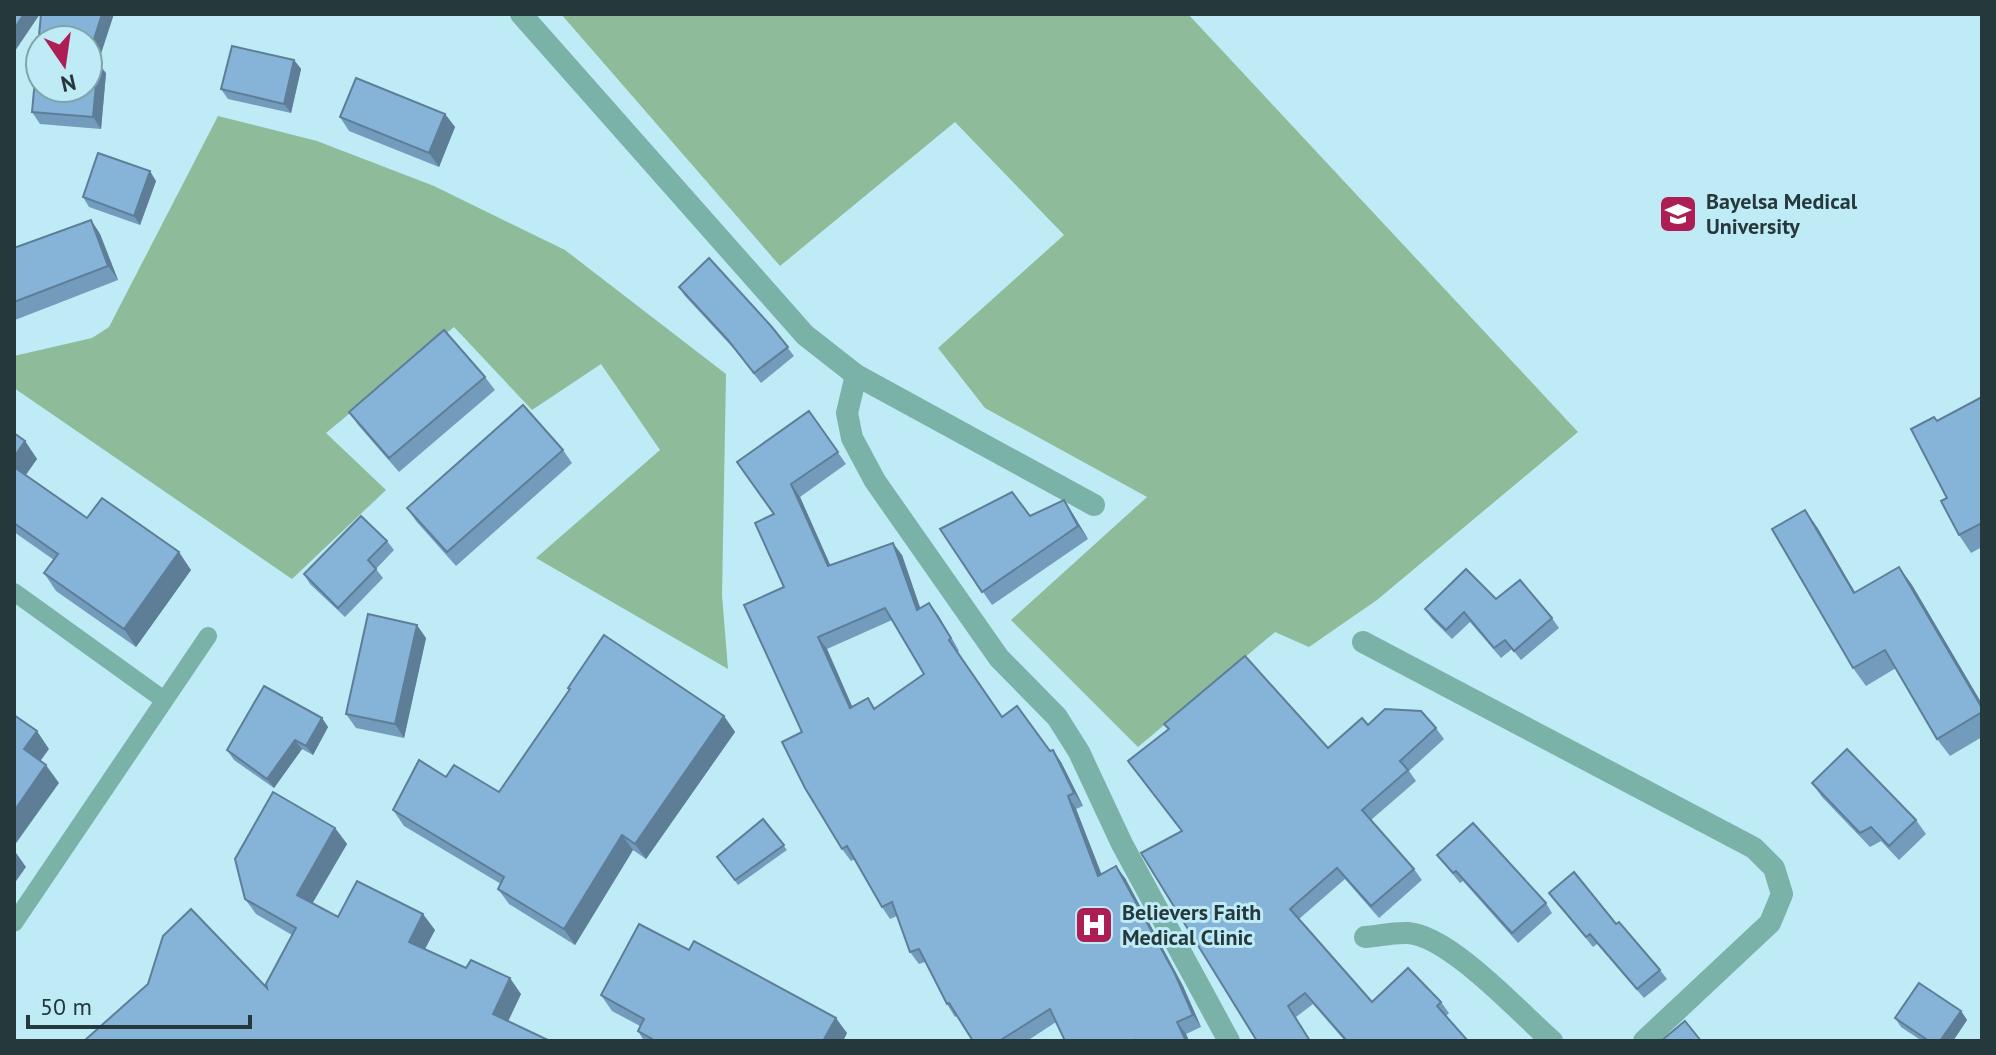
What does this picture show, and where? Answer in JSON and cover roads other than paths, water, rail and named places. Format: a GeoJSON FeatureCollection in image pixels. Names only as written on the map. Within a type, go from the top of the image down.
{"type":"FeatureCollection","features":[{"type":"Feature","properties":{"kind":"street"},"geometry":{"type":"LineString","coordinates":[[521,14],[805,335],[856,375],[1094,505]]}},
{"type":"Feature","properties":{"kind":"street"},"geometry":{"type":"LineString","coordinates":[[856,375],[847,413],[852,438],[875,481],[999,658],[1057,717],[1079,752],[1122,844],[1229,1041]]}},
{"type":"Feature","properties":{"kind":"street"},"geometry":{"type":"LineString","coordinates":[[1363,642],[1754,848],[1774,868],[1782,894],[1770,923],[1644,1041]]}},
{"type":"Feature","properties":{"kind":"street"},"geometry":{"type":"LineString","coordinates":[[1365,937],[1409,933],[1427,937],[1455,953],[1552,1041]]}},
{"type":"Feature","properties":{"kind":"lane"},"geometry":{"type":"LineString","coordinates":[[14,592],[164,700]]}},
{"type":"Feature","properties":{"kind":"lane"},"geometry":{"type":"LineString","coordinates":[[14,923],[208,636]]}},
{"type":"Feature","properties":{"kind":"place","name":"Bayelsa Medical University"},"geometry":{"type":"Point","coordinates":[1678,214]}},
{"type":"Feature","properties":{"kind":"place","name":"Believers Faith Medical Clinic"},"geometry":{"type":"Point","coordinates":[1094,925]}}]}
